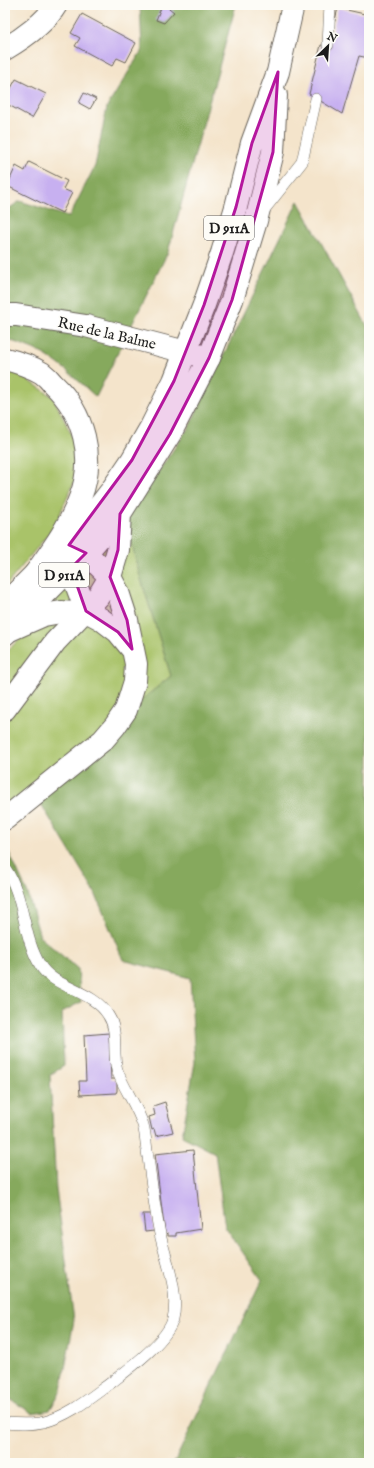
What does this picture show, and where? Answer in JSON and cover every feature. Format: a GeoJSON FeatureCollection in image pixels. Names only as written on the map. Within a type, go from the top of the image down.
{"type":"FeatureCollection","features":[{"type":"Feature","properties":{"kind":"main road"},"geometry":{"type":"LineString","coordinates":[[5,50],[20,40],[52,13],[56,5]]}},
{"type":"Feature","properties":{"kind":"main road","name":"D 911A"},"geometry":{"type":"LineString","coordinates":[[5,604],[35,574],[75,555],[111,491],[132,460],[151,427],[186,352],[222,253],[236,207],[252,143],[278,72],[293,5]]}},
{"type":"Feature","properties":{"kind":"main road","name":"D 911A"},"geometry":{"type":"LineString","coordinates":[[7,632],[75,555],[120,514],[170,434],[209,358],[232,300],[256,221],[273,152],[278,72]]}},
{"type":"Feature","properties":{"kind":"main road","name":"Rue de la Balme"},"geometry":{"type":"LineString","coordinates":[[5,315],[16,314],[86,326],[209,358]]}},
{"type":"Feature","properties":{"kind":"main road"},"geometry":{"type":"LineString","coordinates":[[5,359],[23,364],[43,374],[62,392],[75,411],[84,433],[87,454],[88,466],[86,480],[78,504],[62,535],[35,574]]}},
{"type":"Feature","properties":{"kind":"main road"},"geometry":{"type":"LineString","coordinates":[[5,709],[55,642],[98,597],[110,577],[118,550],[120,514]]}},
{"type":"Feature","properties":{"kind":"main road"},"geometry":{"type":"LineString","coordinates":[[5,819],[103,740],[126,710],[135,682],[136,664],[127,620],[118,592],[110,577],[75,555]]}},
{"type":"Feature","properties":{"kind":"main road"},"geometry":{"type":"LineString","coordinates":[[75,555],[77,590],[86,611]]}},
{"type":"Feature","properties":{"kind":"main road"},"geometry":{"type":"LineString","coordinates":[[7,632],[44,615],[61,612],[74,613],[86,611],[101,619],[118,632],[132,649]]}},
{"type":"Feature","properties":{"kind":"lane"},"geometry":{"type":"LineString","coordinates":[[328,45],[330,5]]}},
{"type":"Feature","properties":{"kind":"lane"},"geometry":{"type":"LineString","coordinates":[[256,221],[302,162],[316,99]]}},
{"type":"Feature","properties":{"kind":"lane"},"geometry":{"type":"LineString","coordinates":[[5,868],[11,877],[18,897],[33,954],[42,968],[52,977],[88,996],[101,1005],[109,1015],[114,1027],[115,1058],[118,1071],[144,1126],[158,1227],[167,1259],[175,1301],[172,1321],[166,1332],[148,1354],[95,1394],[63,1415],[44,1422],[24,1424],[5,1423]]}},
{"type":"Feature","properties":{"kind":"highlighted area"},"geometry":{"type":"Polygon","coordinates":[[[278,72],[273,152],[232,300],[209,358],[170,434],[120,514],[118,550],[110,577],[127,620],[132,649],[118,632],[86,611],[71,568],[86,553],[69,545],[132,460],[174,381],[204,305],[236,207],[252,143],[278,72]]]}},
{"type":"Feature","properties":{"kind":"green space"},"geometry":{"type":"Polygon","coordinates":[[[140,5],[236,5],[168,252],[96,397],[79,381],[44,354],[10,341],[5,341],[5,211],[20,201],[69,217],[95,166],[107,107],[142,50],[140,5]]]}},
{"type":"Feature","properties":{"kind":"green space"},"geometry":{"type":"Polygon","coordinates":[[[298,201],[369,329],[369,1463],[174,1463],[262,1280],[225,1227],[215,1153],[182,1136],[195,1062],[190,978],[123,960],[95,893],[32,789],[171,676],[137,566],[126,518],[189,427],[298,201]]]}},
{"type":"Feature","properties":{"kind":"green space"},"geometry":{"type":"Polygon","coordinates":[[[5,371],[15,371],[53,397],[73,438],[76,478],[54,527],[5,587],[5,371]]]}},
{"type":"Feature","properties":{"kind":"green space"},"geometry":{"type":"Polygon","coordinates":[[[126,518],[137,566],[171,676],[5,810],[5,654],[82,571],[126,518]]]}},
{"type":"Feature","properties":{"kind":"green space"},"geometry":{"type":"Polygon","coordinates":[[[5,844],[28,894],[40,937],[78,969],[81,1002],[62,1012],[64,1066],[50,1075],[56,1189],[74,1320],[61,1390],[50,1410],[32,1413],[5,1396],[5,844]]]}},
{"type":"Feature","properties":{"kind":"building"},"geometry":{"type":"Polygon","coordinates":[[[162,5],[165,5],[174,12],[164,23],[156,20],[162,5]]]}},
{"type":"Feature","properties":{"kind":"building"},"geometry":{"type":"Polygon","coordinates":[[[338,8],[369,15],[369,58],[359,56],[342,114],[309,94],[321,45],[329,45],[338,8]]]}},
{"type":"Feature","properties":{"kind":"building"},"geometry":{"type":"Polygon","coordinates":[[[82,14],[136,43],[126,62],[117,58],[112,66],[75,46],[80,38],[71,33],[82,14]]]}},
{"type":"Feature","properties":{"kind":"building"},"geometry":{"type":"Polygon","coordinates":[[[16,79],[46,94],[32,118],[5,103],[5,99],[16,79]]]}},
{"type":"Feature","properties":{"kind":"building"},"geometry":{"type":"Polygon","coordinates":[[[84,93],[96,99],[90,109],[79,103],[84,93]]]}},
{"type":"Feature","properties":{"kind":"building"},"geometry":{"type":"Polygon","coordinates":[[[29,162],[67,181],[63,189],[72,193],[62,213],[7,186],[16,166],[25,171],[29,162]]]}},
{"type":"Feature","properties":{"kind":"building"},"geometry":{"type":"Polygon","coordinates":[[[109,1033],[111,1079],[115,1079],[117,1081],[117,1091],[116,1093],[80,1095],[79,1081],[86,1081],[84,1035],[109,1033]]]}},
{"type":"Feature","properties":{"kind":"building"},"geometry":{"type":"Polygon","coordinates":[[[165,1102],[173,1132],[156,1136],[154,1129],[152,1130],[149,1117],[155,1115],[153,1106],[165,1102]]]}},
{"type":"Feature","properties":{"kind":"building"},"geometry":{"type":"Polygon","coordinates":[[[193,1150],[201,1229],[176,1233],[176,1236],[168,1236],[168,1233],[165,1234],[155,1154],[193,1150]]]}},
{"type":"Feature","properties":{"kind":"building"},"geometry":{"type":"Polygon","coordinates":[[[143,1214],[152,1214],[154,1231],[145,1232],[143,1214]]]}}]}
